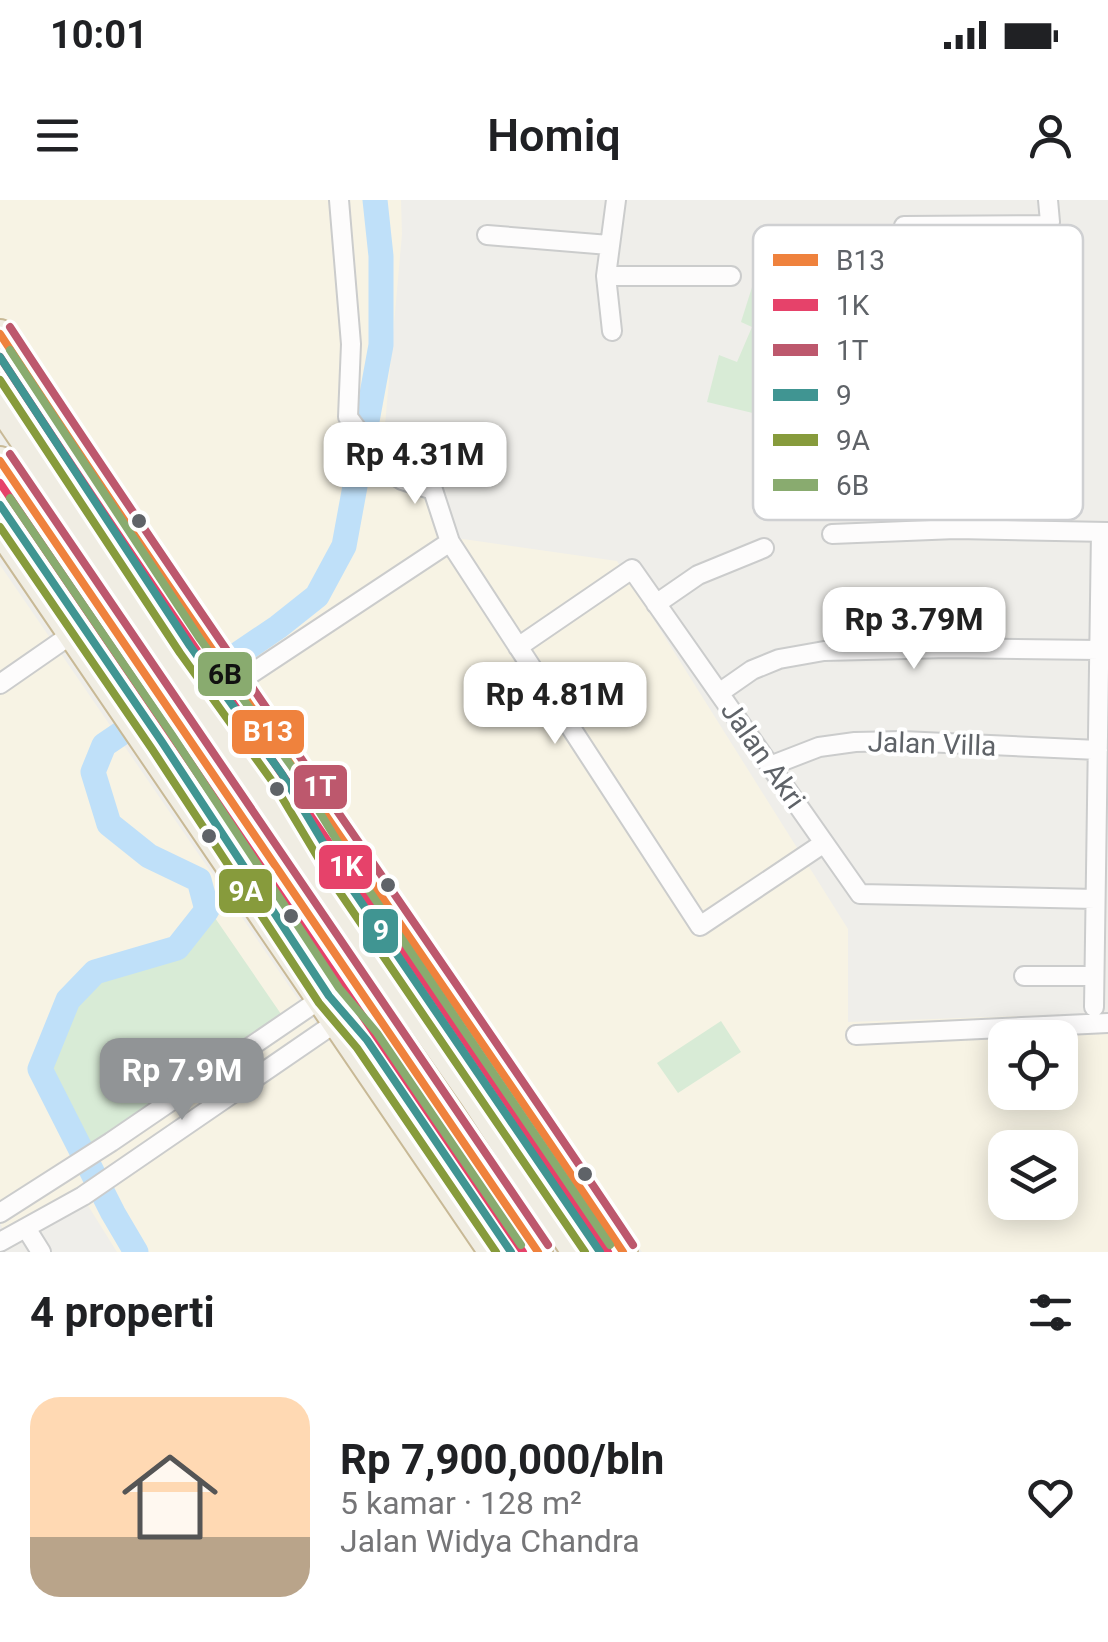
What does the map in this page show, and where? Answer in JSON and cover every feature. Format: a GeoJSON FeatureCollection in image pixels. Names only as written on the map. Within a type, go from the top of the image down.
{"type":"FeatureCollection","features":[{"type":"Feature","properties":{"kind":"highway"},"geometry":{"type":"LineString","coordinates":[[0,334],[354,862],[452,996],[624,1252]]}},
{"type":"Feature","properties":{"kind":"highway"},"geometry":{"type":"LineString","coordinates":[[0,404],[576,1252]]}},
{"type":"Feature","properties":{"kind":"highway"},"geometry":{"type":"LineString","coordinates":[[0,461],[538,1252]]}},
{"type":"Feature","properties":{"kind":"highway"},"geometry":{"type":"LineString","coordinates":[[0,528],[493,1252]]}},
{"type":"Feature","properties":{"kind":"street"},"geometry":{"type":"LineString","coordinates":[[339,200],[351,344],[348,417],[388,472],[433,490],[450,542],[700,926],[829,850]]}},
{"type":"Feature","properties":{"kind":"street"},"geometry":{"type":"LineString","coordinates":[[612,331],[606,276],[616,200]]}},
{"type":"Feature","properties":{"kind":"street"},"geometry":{"type":"LineString","coordinates":[[1047,225],[1048,200]]}},
{"type":"Feature","properties":{"kind":"street"},"geometry":{"type":"LineString","coordinates":[[487,235],[609,245]]}},
{"type":"Feature","properties":{"kind":"street"},"geometry":{"type":"LineString","coordinates":[[606,276],[731,276]]}},
{"type":"Feature","properties":{"kind":"street"},"geometry":{"type":"LineString","coordinates":[[832,534],[918,530],[1105,532],[1099,650],[1094,1006]]}},
{"type":"Feature","properties":{"kind":"street"},"geometry":{"type":"LineString","coordinates":[[226,668],[450,542]]}},
{"type":"Feature","properties":{"kind":"street"},"geometry":{"type":"LineString","coordinates":[[656,604],[698,575],[764,548]]}},
{"type":"Feature","properties":{"kind":"street","name":"Jalan Akri"},"geometry":{"type":"LineString","coordinates":[[518,647],[632,569],[860,894],[1095,899]]}},
{"type":"Feature","properties":{"kind":"street"},"geometry":{"type":"LineString","coordinates":[[0,684],[72,634]]}},
{"type":"Feature","properties":{"kind":"street"},"geometry":{"type":"LineString","coordinates":[[719,693],[752,670],[779,659],[824,650],[1099,650]]}},
{"type":"Feature","properties":{"kind":"street","name":"Jalan Villa"},"geometry":{"type":"LineString","coordinates":[[770,766],[819,747],[855,742],[902,740],[1098,750]]}},
{"type":"Feature","properties":{"kind":"street"},"geometry":{"type":"LineString","coordinates":[[1024,976],[1094,976]]}},
{"type":"Feature","properties":{"kind":"street"},"geometry":{"type":"LineString","coordinates":[[0,1212],[226,1065],[327,1012]]}},
{"type":"Feature","properties":{"kind":"street"},"geometry":{"type":"LineString","coordinates":[[0,1252],[13,1235],[84,1196],[243,1088],[327,1012]]}},
{"type":"Feature","properties":{"kind":"street"},"geometry":{"type":"LineString","coordinates":[[856,1035],[1108,1023]]}},
{"type":"Feature","properties":{"kind":"street"},"geometry":{"type":"LineString","coordinates":[[226,1065],[243,1088]]}},
{"type":"Feature","properties":{"kind":"street"},"geometry":{"type":"LineString","coordinates":[[13,1235],[41,1252]]}},
{"type":"Feature","properties":{"kind":"shaded area"},"geometry":{"type":"Polygon","coordinates":[[[0,200],[401,200],[402,234],[382,459],[439,489],[456,538],[617,561],[848,929],[848,1022],[1108,1013],[1108,1252],[642,1252],[355,862],[0,326],[0,200]]]}},
{"type":"Feature","properties":{"kind":"shaded area"},"geometry":{"type":"Polygon","coordinates":[[[0,565],[298,999],[486,1252],[117,1252],[87,1204],[12,1248],[0,1223],[0,565]]]}},
{"type":"Feature","properties":{"kind":"green space"},"geometry":{"type":"Polygon","coordinates":[[[753,284],[753,413],[707,402],[719,355],[737,362],[752,327],[741,322],[753,284]]]}},
{"type":"Feature","properties":{"kind":"green space"},"geometry":{"type":"Polygon","coordinates":[[[213,915],[281,1014],[87,1146],[48,1070],[75,1004],[98,978],[183,955],[213,915]]]}},
{"type":"Feature","properties":{"kind":"green space"},"geometry":{"type":"Polygon","coordinates":[[[721,1021],[741,1052],[678,1093],[657,1063],[721,1021]]]}},
{"type":"Feature","properties":{"kind":"waterway"},"geometry":{"type":"LineString","coordinates":[[136,1252],[40,1069],[68,1000],[95,972],[177,948],[207,910],[199,880],[149,856],[109,824],[93,772],[104,745],[278,627],[317,596],[344,546],[381,345],[381,256],[375,200]]}},
{"type":"Feature","properties":{"kind":"transit line","name":"1T"},"geometry":{"type":"LineString","coordinates":[[10,327],[633,1245]]}},
{"type":"Feature","properties":{"kind":"transit line","name":"B13"},"geometry":{"type":"LineString","coordinates":[[0,334],[623,1252]]}},
{"type":"Feature","properties":{"kind":"transit line","name":"6B"},"geometry":{"type":"LineString","coordinates":[[10,350],[200,639],[292,767],[353,867],[610,1245]]}},
{"type":"Feature","properties":{"kind":"transit line","name":"1K"},"geometry":{"type":"LineString","coordinates":[[0,357],[608,1252]]}},
{"type":"Feature","properties":{"kind":"transit line","name":"9"},"geometry":{"type":"LineString","coordinates":[[0,357],[190,646],[282,774],[342,874],[600,1252]]}},
{"type":"Feature","properties":{"kind":"transit line","name":"9A"},"geometry":{"type":"LineString","coordinates":[[0,380],[180,653],[272,781],[332,881],[585,1252]]}},
{"type":"Feature","properties":{"kind":"transit line","name":"1T"},"geometry":{"type":"LineString","coordinates":[[10,454],[548,1245]]}},
{"type":"Feature","properties":{"kind":"transit line","name":"B13"},"geometry":{"type":"LineString","coordinates":[[0,461],[538,1252]]}},
{"type":"Feature","properties":{"kind":"transit line","name":"1K"},"geometry":{"type":"LineString","coordinates":[[0,483],[523,1252]]}},
{"type":"Feature","properties":{"kind":"transit line","name":"6B"},"geometry":{"type":"LineString","coordinates":[[10,498],[339,988],[377,1033],[521,1245]]}},
{"type":"Feature","properties":{"kind":"transit line","name":"9"},"geometry":{"type":"LineString","coordinates":[[0,505],[329,996],[367,1040],[511,1252]]}},
{"type":"Feature","properties":{"kind":"transit line","name":"9A"},"geometry":{"type":"LineString","coordinates":[[0,527],[319,1003],[357,1048],[496,1252]]}}]}
